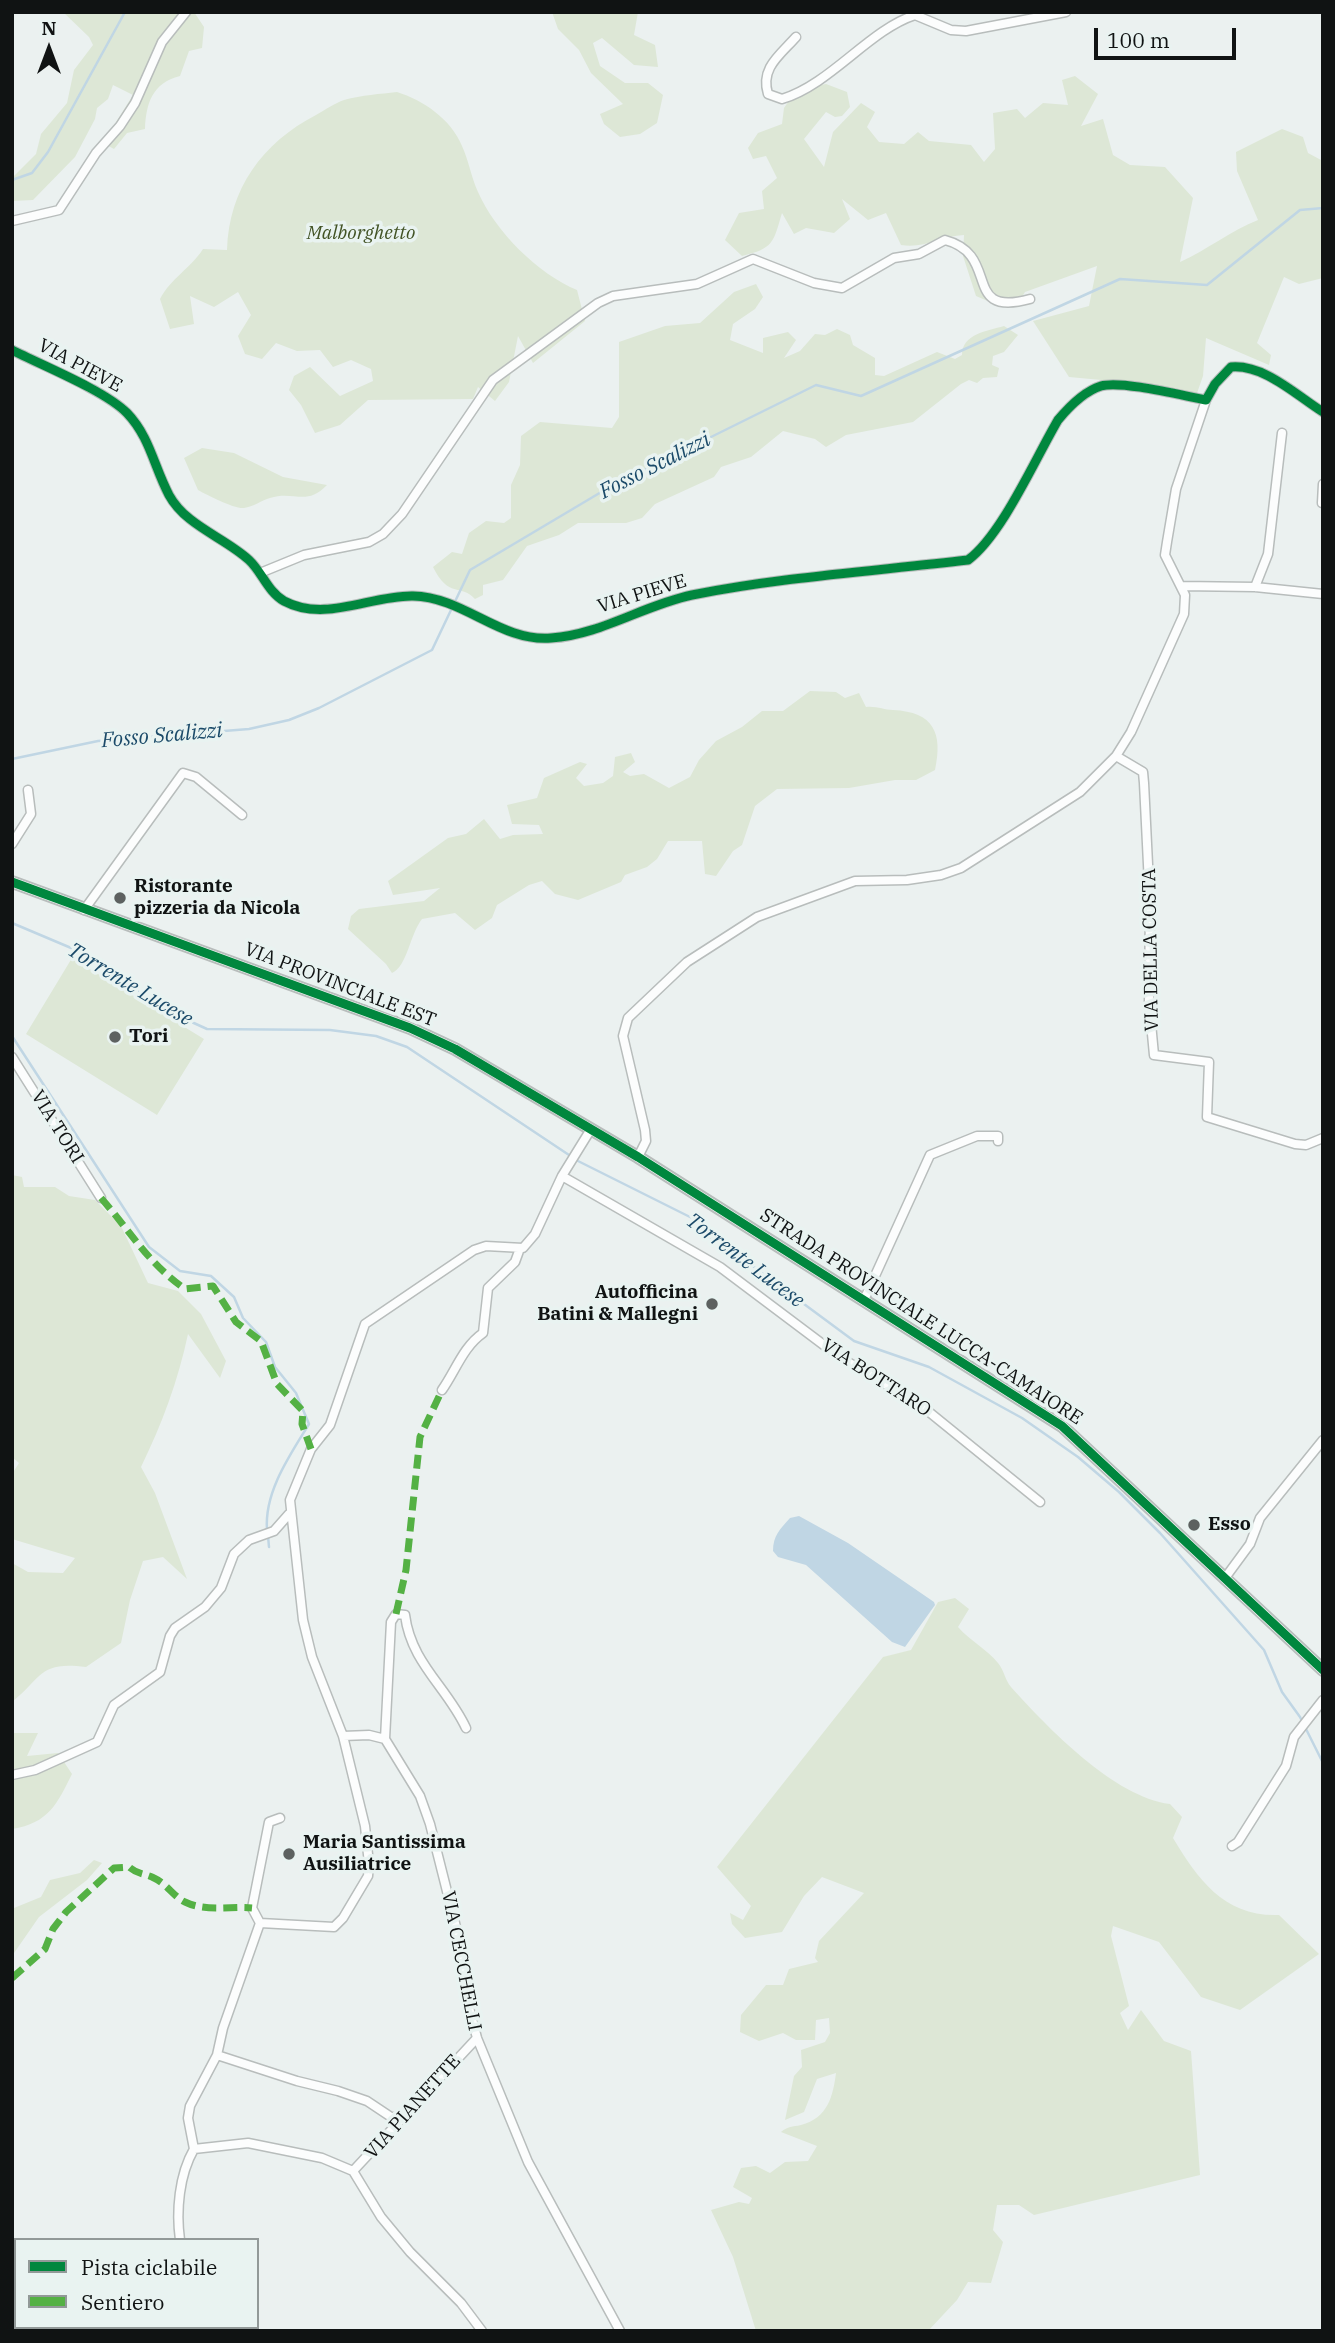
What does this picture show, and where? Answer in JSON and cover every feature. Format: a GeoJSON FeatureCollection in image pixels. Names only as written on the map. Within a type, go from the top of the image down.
{"type":"FeatureCollection","features":[{"type":"Feature","properties":{"kind":"main road","name":"VIA PROVINCIALE EST"},"geometry":{"type":"LineString","coordinates":[[12,881],[84,910],[410,1028],[455,1049],[638,1157]]}},
{"type":"Feature","properties":{"kind":"main road","name":"STRADA PROVINCIALE LUCCA-CAMAIORE"},"geometry":{"type":"LineString","coordinates":[[638,1157],[1062,1426],[1323,1670]]}},
{"type":"Feature","properties":{"kind":"street"},"geometry":{"type":"LineString","coordinates":[[12,221],[60,210],[96,153],[120,126],[135,103],[162,42],[186,12]]}},
{"type":"Feature","properties":{"kind":"street"},"geometry":{"type":"LineString","coordinates":[[796,37],[768,68],[765,84],[768,94],[782,99],[817,83],[878,36],[915,15],[951,30],[966,31],[1066,12]]}},
{"type":"Feature","properties":{"kind":"street"},"geometry":{"type":"LineString","coordinates":[[260,573],[304,555],[369,542],[383,534],[402,514],[493,380],[573,320],[613,296],[696,284],[753,259],[814,283],[842,288],[894,258],[919,254],[945,240],[959,244],[972,253],[990,298],[1000,303],[1030,299]]}},
{"type":"Feature","properties":{"kind":"street","name":"VIA PIEVE"},"geometry":{"type":"LineString","coordinates":[[12,350],[126,412],[145,436],[169,495],[176,505],[199,527],[249,560],[272,591],[283,600],[299,606],[352,607],[413,596],[465,608],[522,638],[572,635],[693,595],[754,583],[968,560],[979,552],[1058,421],[1069,408],[1100,386],[1123,386],[1206,400]]}},
{"type":"Feature","properties":{"kind":"street"},"geometry":{"type":"LineString","coordinates":[[638,1157],[646,1142],[624,1026],[628,1018],[687,962],[757,917],[855,881],[907,880],[941,875],[961,868],[1080,792],[1116,755],[1144,706],[1184,614],[1186,605],[1181,586],[1165,555],[1176,489],[1206,400],[1215,384],[1231,367],[1246,366],[1266,374],[1323,412]]}},
{"type":"Feature","properties":{"kind":"street"},"geometry":{"type":"LineString","coordinates":[[1255,587],[1268,554],[1282,433]]}},
{"type":"Feature","properties":{"kind":"street"},"geometry":{"type":"LineString","coordinates":[[1322,503],[1323,484]]}},
{"type":"Feature","properties":{"kind":"street"},"geometry":{"type":"LineString","coordinates":[[1181,586],[1255,587],[1323,594]]}},
{"type":"Feature","properties":{"kind":"street","name":"VIA DELLA COSTA"},"geometry":{"type":"LineString","coordinates":[[1116,755],[1143,772],[1150,905],[1149,1002],[1154,1055],[1209,1062],[1207,1118],[1295,1144],[1306,1145],[1323,1138]]}},
{"type":"Feature","properties":{"kind":"street"},"geometry":{"type":"LineString","coordinates":[[84,910],[183,773],[197,776],[242,815]]}},
{"type":"Feature","properties":{"kind":"street"},"geometry":{"type":"LineString","coordinates":[[12,844],[31,814],[28,790]]}},
{"type":"Feature","properties":{"kind":"street","name":"VIA TORI"},"geometry":{"type":"LineString","coordinates":[[12,1056],[101,1198]]}},
{"type":"Feature","properties":{"kind":"street"},"geometry":{"type":"LineString","coordinates":[[442,1391],[460,1364],[468,1344],[483,1333],[488,1287],[515,1262],[519,1251],[535,1234],[564,1174],[591,1129]]}},
{"type":"Feature","properties":{"kind":"street"},"geometry":{"type":"LineString","coordinates":[[864,1300],[904,1217],[919,1173],[930,1155],[977,1136],[998,1136],[998,1142]]}},
{"type":"Feature","properties":{"kind":"street","name":"VIA BOTTARO"},"geometry":{"type":"LineString","coordinates":[[564,1174],[720,1267],[841,1358],[918,1403],[1040,1502]]}},
{"type":"Feature","properties":{"kind":"street"},"geometry":{"type":"LineString","coordinates":[[260,1923],[334,1927],[343,1918],[368,1876],[365,1826],[343,1735],[312,1657],[303,1620],[289,1514],[290,1500],[311,1450],[330,1424],[365,1324],[474,1250],[485,1246],[519,1251]]}},
{"type":"Feature","properties":{"kind":"street"},"geometry":{"type":"LineString","coordinates":[[1225,1578],[1250,1544],[1260,1518],[1323,1440]]}},
{"type":"Feature","properties":{"kind":"street"},"geometry":{"type":"LineString","coordinates":[[12,1775],[35,1770],[97,1742],[114,1705],[160,1672],[170,1636],[175,1628],[205,1607],[221,1588],[234,1554],[249,1540],[274,1531],[289,1514]]}},
{"type":"Feature","properties":{"kind":"street"},"geometry":{"type":"LineString","coordinates":[[343,1735],[385,1738],[391,1622],[396,1614],[405,1615],[408,1638],[419,1659],[467,1728]]}},
{"type":"Feature","properties":{"kind":"street"},"geometry":{"type":"LineString","coordinates":[[1232,1846],[1238,1842],[1286,1766],[1294,1737],[1323,1700]]}},
{"type":"Feature","properties":{"kind":"street","name":"VIA CECCHELLI"},"geometry":{"type":"LineString","coordinates":[[385,1738],[420,1796],[430,1824],[456,1927],[465,1992],[477,2038],[528,2162],[620,2331]]}},
{"type":"Feature","properties":{"kind":"street"},"geometry":{"type":"LineString","coordinates":[[180,2238],[177,2218],[180,2197],[188,2159],[194,2149],[188,2118],[190,2106],[216,2054],[260,1923],[252,1908],[262,1851],[269,1822],[280,1818]]}},
{"type":"Feature","properties":{"kind":"street","name":"VIA PIANETTE"},"geometry":{"type":"LineString","coordinates":[[194,2149],[248,2143],[322,2158],[354,2171],[401,2117],[477,2038]]}},
{"type":"Feature","properties":{"kind":"street"},"geometry":{"type":"LineString","coordinates":[[216,2054],[297,2081],[338,2091],[367,2101],[391,2116],[401,2117]]}},
{"type":"Feature","properties":{"kind":"street"},"geometry":{"type":"LineString","coordinates":[[354,2171],[381,2217],[410,2252],[461,2303],[482,2331]]}},
{"type":"Feature","properties":{"kind":"green space"},"geometry":{"type":"Polygon","coordinates":[[[63,12],[194,12],[204,27],[202,48],[189,51],[180,76],[163,84],[152,96],[145,129],[127,133],[114,149],[103,143],[133,95],[113,85],[108,99],[97,108],[95,119],[75,157],[33,200],[12,201],[12,178],[36,154],[41,134],[67,103],[74,70],[93,45],[89,37],[63,12]]]}},
{"type":"Feature","properties":{"kind":"green space"},"geometry":{"type":"Polygon","coordinates":[[[552,12],[638,12],[634,35],[655,45],[658,67],[634,65],[602,38],[593,43],[600,66],[625,83],[648,83],[663,95],[657,123],[640,134],[620,137],[604,124],[600,114],[623,104],[591,73],[579,50],[558,29],[552,12]]]}},
{"type":"Feature","properties":{"kind":"green space"},"geometry":{"type":"Polygon","coordinates":[[[1075,76],[1098,94],[1081,126],[1103,119],[1113,155],[1130,165],[1165,167],[1193,198],[1180,262],[1258,220],[1237,171],[1236,152],[1282,129],[1303,137],[1308,153],[1321,160],[1323,158],[1323,278],[1299,284],[1284,277],[1257,343],[1271,355],[1269,365],[1206,338],[1203,376],[1196,396],[1123,382],[1069,377],[1033,321],[1089,306],[1097,266],[1025,292],[1018,304],[997,305],[976,296],[963,256],[964,235],[917,245],[901,245],[886,213],[868,220],[842,199],[850,219],[834,233],[806,228],[794,234],[782,213],[774,238],[760,250],[742,256],[725,240],[739,213],[764,209],[762,191],[777,178],[766,156],[753,159],[748,148],[758,133],[782,124],[784,108],[797,89],[826,84],[847,92],[850,107],[842,116],[835,117],[826,112],[804,139],[824,167],[833,132],[861,103],[875,112],[867,127],[879,142],[904,144],[918,132],[929,141],[971,145],[984,162],[995,149],[993,113],[1017,109],[1025,118],[1043,103],[1068,105],[1062,80],[1075,76]]]}},
{"type":"Feature","properties":{"kind":"green space","name":"Malborghetto"},"geometry":{"type":"Polygon","coordinates":[[[397,92],[426,105],[451,127],[464,152],[478,192],[495,222],[533,262],[562,283],[577,290],[585,321],[533,363],[518,336],[509,382],[495,401],[478,387],[473,399],[368,400],[340,425],[315,433],[301,405],[289,390],[294,376],[310,367],[340,396],[373,381],[371,369],[351,360],[333,367],[320,350],[297,351],[276,343],[262,359],[245,354],[238,336],[251,315],[238,292],[214,307],[190,296],[194,324],[170,329],[160,299],[203,249],[227,250],[234,207],[242,188],[252,170],[280,139],[341,101],[397,92]]]}},
{"type":"Feature","properties":{"kind":"green space"},"geometry":{"type":"Polygon","coordinates":[[[756,284],[763,297],[755,309],[733,324],[730,340],[763,353],[763,338],[788,332],[796,340],[784,358],[800,351],[815,334],[825,335],[837,329],[850,335],[853,345],[875,358],[875,375],[884,376],[937,352],[955,359],[962,355],[966,342],[983,332],[1004,326],[1018,335],[1004,352],[993,356],[992,365],[999,368],[997,377],[983,378],[977,383],[969,380],[961,384],[913,422],[846,435],[826,447],[815,439],[783,431],[751,457],[721,467],[714,477],[655,504],[642,518],[626,523],[578,523],[559,535],[527,546],[503,580],[483,585],[483,595],[475,599],[470,594],[444,583],[433,567],[452,552],[462,554],[469,533],[486,521],[504,523],[511,518],[511,485],[520,465],[521,436],[540,422],[612,428],[619,417],[619,342],[665,326],[700,323],[734,292],[756,284]]]}},
{"type":"Feature","properties":{"kind":"green space"},"geometry":{"type":"Polygon","coordinates":[[[202,448],[234,453],[283,477],[327,485],[320,492],[306,497],[278,496],[240,508],[198,490],[184,458],[202,448]]]}},
{"type":"Feature","properties":{"kind":"green space"},"geometry":{"type":"Polygon","coordinates":[[[810,691],[836,692],[845,698],[859,693],[866,707],[907,712],[926,720],[936,735],[938,745],[935,770],[916,780],[895,780],[849,788],[777,789],[755,806],[742,845],[733,851],[716,876],[705,874],[702,841],[668,841],[657,859],[647,867],[625,875],[621,882],[578,900],[555,894],[542,881],[529,885],[497,905],[492,918],[475,930],[455,913],[422,919],[405,957],[392,973],[386,964],[348,929],[351,916],[359,909],[424,901],[440,888],[393,895],[388,881],[448,838],[466,834],[484,819],[500,839],[513,835],[543,834],[539,825],[512,824],[507,805],[537,798],[544,778],[580,762],[587,764],[576,778],[584,786],[603,783],[613,776],[615,757],[631,753],[635,762],[623,772],[630,776],[644,774],[669,788],[690,777],[699,760],[716,741],[742,727],[762,711],[783,711],[810,691]]]}},
{"type":"Feature","properties":{"kind":"green space","name":"Tori"},"geometry":{"type":"Polygon","coordinates":[[[72,958],[204,1039],[157,1115],[26,1034],[72,958]]]}},
{"type":"Feature","properties":{"kind":"green space"},"geometry":{"type":"Polygon","coordinates":[[[12,1175],[22,1177],[24,1187],[55,1187],[69,1196],[95,1200],[121,1226],[148,1283],[178,1291],[201,1314],[226,1361],[220,1378],[188,1334],[169,1402],[141,1467],[155,1493],[187,1579],[163,1557],[143,1561],[130,1600],[121,1643],[86,1667],[59,1666],[50,1669],[12,1702],[12,1563],[28,1572],[63,1573],[75,1558],[12,1539],[12,1474],[19,1463],[12,1457],[12,1175]]]}},
{"type":"Feature","properties":{"kind":"green space"},"geometry":{"type":"Polygon","coordinates":[[[955,1598],[969,1609],[958,1627],[994,1658],[1011,1687],[1044,1722],[1105,1775],[1149,1799],[1170,1804],[1182,1817],[1173,1838],[1193,1868],[1215,1893],[1243,1910],[1279,1915],[1319,1954],[1240,2010],[1201,1997],[1159,1942],[1113,1926],[1111,1936],[1129,2006],[1120,2013],[1128,2030],[1141,2010],[1164,2041],[1191,2051],[1200,2175],[1034,2215],[1019,2205],[997,2205],[993,2230],[1003,2242],[991,2283],[968,2282],[957,2300],[928,2331],[756,2331],[733,2257],[711,2210],[739,2202],[749,2204],[752,2198],[733,2187],[741,2168],[756,2166],[770,2173],[785,2162],[808,2161],[817,2146],[781,2132],[810,2122],[823,2112],[831,2098],[836,2073],[817,2079],[804,2112],[785,2120],[794,2076],[802,2067],[801,2050],[825,2042],[830,2033],[829,2018],[816,2020],[815,2040],[796,2040],[783,2033],[759,2041],[740,2032],[741,2015],[766,1985],[783,1985],[789,1969],[818,1962],[815,1958],[819,1941],[864,1893],[822,1877],[804,1896],[782,1932],[745,1938],[732,1924],[730,1913],[743,1920],[751,1906],[717,1867],[883,1657],[911,1650],[938,1602],[955,1598]]]}},
{"type":"Feature","properties":{"kind":"green space"},"geometry":{"type":"Polygon","coordinates":[[[12,1733],[38,1733],[27,1756],[58,1753],[72,1774],[56,1803],[43,1817],[12,1829],[12,1733]]]}},
{"type":"Feature","properties":{"kind":"green space"},"geometry":{"type":"Polygon","coordinates":[[[94,1860],[102,1863],[87,1880],[39,1917],[12,1956],[14,1908],[41,1897],[50,1880],[80,1873],[94,1860]]]}},
{"type":"Feature","properties":{"kind":"water"},"geometry":{"type":"Polygon","coordinates":[[[799,1516],[848,1543],[934,1602],[935,1605],[905,1647],[892,1642],[806,1565],[778,1557],[773,1551],[780,1529],[790,1518],[799,1516]]]}},
{"type":"Feature","properties":{"kind":"waterway"},"geometry":{"type":"LineString","coordinates":[[12,180],[32,173],[48,152],[125,12]]}},
{"type":"Feature","properties":{"kind":"waterway","name":"Fosso Scalizzi"},"geometry":{"type":"LineString","coordinates":[[12,759],[98,741],[249,729],[289,720],[319,708],[432,650],[470,570],[608,488],[816,385],[861,396],[1120,279],[1207,285],[1300,210],[1323,208]]}},
{"type":"Feature","properties":{"kind":"waterway","name":"Torrente Lucese"},"geometry":{"type":"LineString","coordinates":[[12,923],[83,953],[163,1009],[207,1029],[330,1030],[376,1036],[407,1047],[578,1161],[694,1219],[712,1240],[731,1250],[854,1341],[929,1367],[1022,1418],[1078,1457],[1119,1492],[1160,1533],[1264,1650],[1282,1692],[1300,1717],[1323,1763]]}},
{"type":"Feature","properties":{"kind":"waterway"},"geometry":{"type":"LineString","coordinates":[[12,1036],[149,1247],[180,1271],[211,1276],[234,1297],[243,1318],[266,1342],[275,1367],[296,1393],[309,1424],[274,1488],[267,1516],[267,1530]]}},
{"type":"Feature","properties":{"kind":"waterway"},"geometry":{"type":"LineString","coordinates":[[268,1536],[269,1547]]}},
{"type":"Feature","properties":{"kind":"marked path"},"geometry":{"type":"LineString","coordinates":[[101,1198],[172,1279],[185,1289],[213,1286],[236,1322],[261,1341],[277,1384],[303,1411],[302,1424],[311,1449]]}},
{"type":"Feature","properties":{"kind":"marked path"},"geometry":{"type":"LineString","coordinates":[[396,1614],[406,1570],[420,1437],[442,1390]]}},
{"type":"Feature","properties":{"kind":"marked path"},"geometry":{"type":"LineString","coordinates":[[12,1978],[45,1949],[53,1929],[66,1912],[114,1868],[129,1867],[154,1878],[181,1900],[193,1905],[209,1908],[252,1908]]}},
{"type":"Feature","properties":{"kind":"cycle path"},"geometry":{"type":"LineString","coordinates":[[12,350],[89,387],[127,413],[141,432],[176,506],[195,523],[249,560],[284,601],[300,607],[332,609],[397,597],[431,598],[515,633],[551,638],[604,626],[692,595],[795,579],[968,560],[981,548],[1005,515],[1058,420],[1083,396],[1101,386],[1123,385],[1206,400],[1215,384],[1231,367],[1243,367],[1267,375],[1323,412]]}},
{"type":"Feature","properties":{"kind":"cycle path"},"geometry":{"type":"LineString","coordinates":[[12,882],[410,1028],[455,1049],[638,1157],[1062,1426],[1323,1670]]}},
{"type":"Feature","properties":{"kind":"place","name":"Ristorante pizzeria da Nicola"},"geometry":{"type":"Point","coordinates":[120,898]}},
{"type":"Feature","properties":{"kind":"place","name":"Tori"},"geometry":{"type":"Point","coordinates":[115,1037]}},
{"type":"Feature","properties":{"kind":"place","name":"Autofficina Batini & Mallegni"},"geometry":{"type":"Point","coordinates":[712,1304]}},
{"type":"Feature","properties":{"kind":"place","name":"Esso"},"geometry":{"type":"Point","coordinates":[1194,1525]}},
{"type":"Feature","properties":{"kind":"place","name":"Maria Santissima Ausiliatrice"},"geometry":{"type":"Point","coordinates":[289,1854]}}]}
